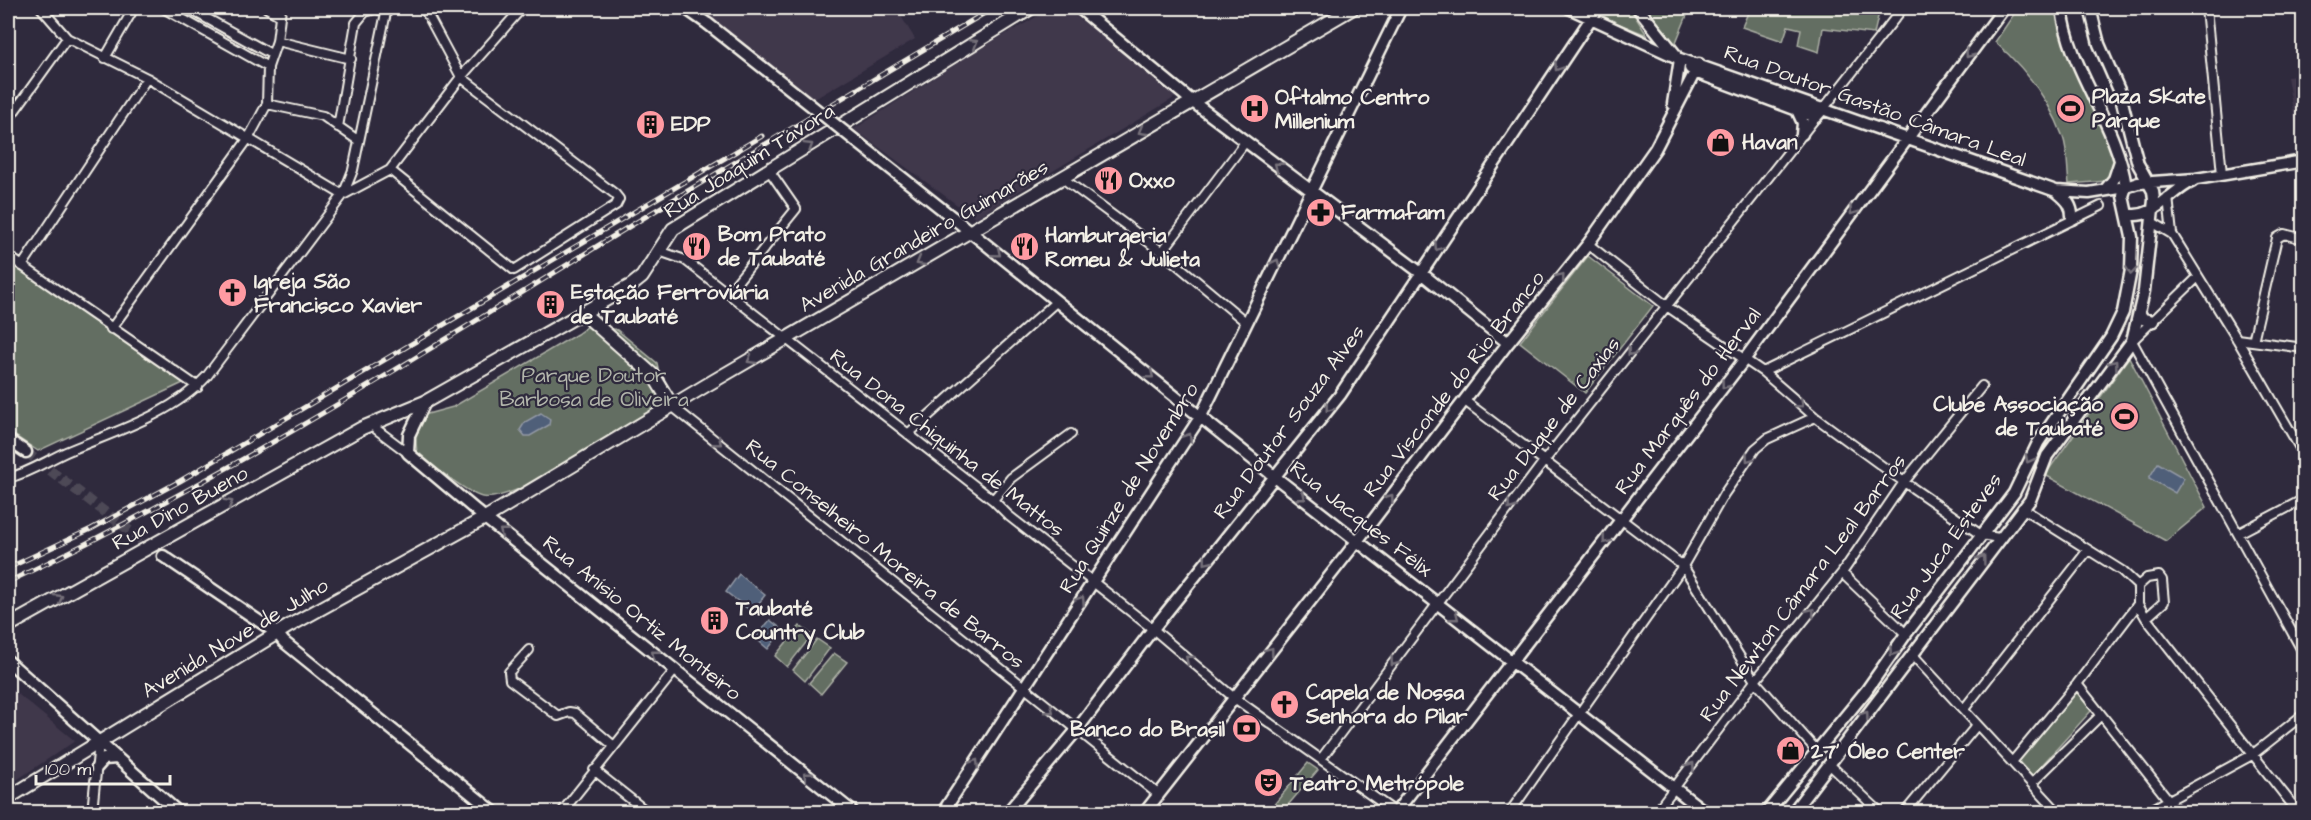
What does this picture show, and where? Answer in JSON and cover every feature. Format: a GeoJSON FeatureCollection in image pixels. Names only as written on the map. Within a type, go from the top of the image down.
{"type":"FeatureCollection","features":[{"type":"Feature","properties":{"kind":"main road","name":"Rua Jacques Félix"},"geometry":{"type":"LineString","coordinates":[[685,8],[952,217],[1275,477],[1580,713],[1673,790],[1705,813]]}},
{"type":"Feature","properties":{"kind":"main road","name":"Rua Joaquim Távora"},"geometry":{"type":"LineString","coordinates":[[374,427],[425,402],[642,277],[674,229],[1031,8]]}},
{"type":"Feature","properties":{"kind":"main road"},"geometry":{"type":"LineString","coordinates":[[1080,8],[1193,102],[1421,273],[1508,343]]}},
{"type":"Feature","properties":{"kind":"main road","name":"Avenida Grandeiro Guimarães"},"geometry":{"type":"LineString","coordinates":[[485,518],[1061,177],[1353,8]]}},
{"type":"Feature","properties":{"kind":"main road","name":"Rua Quinze de Novembro"},"geometry":{"type":"LineString","coordinates":[[943,813],[1201,416],[1401,8]]}},
{"type":"Feature","properties":{"kind":"main road"},"geometry":{"type":"LineString","coordinates":[[1569,8],[1697,68],[1797,110],[1820,112]]}},
{"type":"Feature","properties":{"kind":"main road","name":"Rua Doutor Souza Alves"},"geometry":{"type":"LineString","coordinates":[[1008,813],[1076,731],[1153,628],[1340,395],[1598,8]]}},
{"type":"Feature","properties":{"kind":"main road"},"geometry":{"type":"LineString","coordinates":[[1638,8],[1680,59]]}},
{"type":"Feature","properties":{"kind":"main road","name":"Rua Marquês do Herval"},"geometry":{"type":"LineString","coordinates":[[1395,813],[1744,360],[2004,8]]}},
{"type":"Feature","properties":{"kind":"main road","name":"Rua Juca Esteves"},"geometry":{"type":"LineString","coordinates":[[1767,813],[1818,752],[2014,493],[2038,443],[2111,337],[2123,312],[2133,251],[2123,196],[2126,187],[2121,158],[2112,133],[2078,61],[2063,21],[2062,8]]}},
{"type":"Feature","properties":{"kind":"main road"},"geometry":{"type":"LineString","coordinates":[[2090,8],[2099,44],[2119,90],[2138,164],[2150,182]]}},
{"type":"Feature","properties":{"kind":"main road","name":"Rua Visconde do Rio Branco"},"geometry":{"type":"LineString","coordinates":[[1672,113],[1680,59]]}},
{"type":"Feature","properties":{"kind":"main road","name":"Rua Visconde do Rio Branco"},"geometry":{"type":"LineString","coordinates":[[1146,813],[1233,697],[1358,540],[1508,343],[1588,244],[1655,149],[1697,68]]}},
{"type":"Feature","properties":{"kind":"main road","name":"Rua Doutor Gastão Câmara Leal"},"geometry":{"type":"LineString","coordinates":[[1697,68],[2056,191],[2072,194],[2126,187]]}},
{"type":"Feature","properties":{"kind":"main road"},"geometry":{"type":"LineString","coordinates":[[1797,110],[1803,123],[1803,134]]}},
{"type":"Feature","properties":{"kind":"main road"},"geometry":{"type":"LineString","coordinates":[[2105,190],[2114,179],[2121,158]]}},
{"type":"Feature","properties":{"kind":"main road"},"geometry":{"type":"LineString","coordinates":[[2126,187],[2150,182],[2196,179],[2304,161]]}},
{"type":"Feature","properties":{"kind":"main road"},"geometry":{"type":"LineString","coordinates":[[2127,214],[2152,217],[2168,197],[2196,179]]}},
{"type":"Feature","properties":{"kind":"main road","name":"Rua Juca Esteves"},"geometry":{"type":"LineString","coordinates":[[1793,813],[1953,597],[2030,500],[2047,456],[2132,341],[2139,312],[2154,200],[2150,182]]}},
{"type":"Feature","properties":{"kind":"main road"},"geometry":{"type":"LineString","coordinates":[[2056,191],[2067,200],[2073,211],[2072,219]]}},
{"type":"Feature","properties":{"kind":"main road"},"geometry":{"type":"LineString","coordinates":[[2139,312],[2143,319],[2153,321]]}},
{"type":"Feature","properties":{"kind":"main road"},"geometry":{"type":"LineString","coordinates":[[583,313],[654,376],[672,406]]}},
{"type":"Feature","properties":{"kind":"main road"},"geometry":{"type":"LineString","coordinates":[[408,453],[409,435],[425,402]]}},
{"type":"Feature","properties":{"kind":"main road","name":"Rua Dino Bueno"},"geometry":{"type":"LineString","coordinates":[[8,626],[374,427]]}},
{"type":"Feature","properties":{"kind":"main road"},"geometry":{"type":"LineString","coordinates":[[8,440],[26,452]]}},
{"type":"Feature","properties":{"kind":"main road","name":"Rua Anísio Ortiz Monteiro"},"geometry":{"type":"LineString","coordinates":[[408,453],[485,518],[853,813]]}},
{"type":"Feature","properties":{"kind":"main road"},"geometry":{"type":"LineString","coordinates":[[2004,506],[2020,511]]}},
{"type":"Feature","properties":{"kind":"main road","name":"Avenida Nove de Julho"},"geometry":{"type":"LineString","coordinates":[[8,798],[278,634],[485,518]]}},
{"type":"Feature","properties":{"kind":"main road"},"geometry":{"type":"LineString","coordinates":[[163,556],[278,634],[284,642],[494,813]]}},
{"type":"Feature","properties":{"kind":"main road"},"geometry":{"type":"LineString","coordinates":[[1942,587],[1953,597]]}},
{"type":"Feature","properties":{"kind":"main road"},"geometry":{"type":"LineString","coordinates":[[8,661],[178,813]]}},
{"type":"Feature","properties":{"kind":"main road"},"geometry":{"type":"LineString","coordinates":[[8,670],[72,725],[99,742]]}},
{"type":"Feature","properties":{"kind":"main road"},"geometry":{"type":"LineString","coordinates":[[97,766],[104,759],[117,758]]}},
{"type":"Feature","properties":{"kind":"street"},"geometry":{"type":"LineString","coordinates":[[41,8],[67,38],[147,78],[343,195]]}},
{"type":"Feature","properties":{"kind":"street"},"geometry":{"type":"LineString","coordinates":[[105,58],[134,8]]}},
{"type":"Feature","properties":{"kind":"street"},"geometry":{"type":"LineString","coordinates":[[162,8],[268,67]]}},
{"type":"Feature","properties":{"kind":"street"},"geometry":{"type":"LineString","coordinates":[[188,8],[271,54]]}},
{"type":"Feature","properties":{"kind":"street"},"geometry":{"type":"LineString","coordinates":[[111,328],[248,139],[267,104],[268,67],[277,41],[280,11],[267,8]]}},
{"type":"Feature","properties":{"kind":"street"},"geometry":{"type":"LineString","coordinates":[[390,170],[514,270],[616,206],[619,199],[461,77],[424,8]]}},
{"type":"Feature","properties":{"kind":"street"},"geometry":{"type":"LineString","coordinates":[[343,195],[390,170],[461,77],[522,8]]}},
{"type":"Feature","properties":{"kind":"street","name":"Rua Duque de Caxias"},"geometry":{"type":"LineString","coordinates":[[1321,759],[1545,460],[1903,8]]}},
{"type":"Feature","properties":{"kind":"street"},"geometry":{"type":"LineString","coordinates":[[2206,8],[2222,174]]}},
{"type":"Feature","properties":{"kind":"street"},"geometry":{"type":"LineString","coordinates":[[8,478],[25,474],[53,458],[170,406],[198,387],[343,195],[353,170],[387,10],[370,10],[359,17],[338,127]]}},
{"type":"Feature","properties":{"kind":"street"},"geometry":{"type":"LineString","coordinates":[[8,120],[67,38]]}},
{"type":"Feature","properties":{"kind":"street"},"geometry":{"type":"LineString","coordinates":[[277,41],[351,59]]}},
{"type":"Feature","properties":{"kind":"street"},"geometry":{"type":"LineString","coordinates":[[22,266],[147,78]]}},
{"type":"Feature","properties":{"kind":"street"},"geometry":{"type":"LineString","coordinates":[[8,98],[17,107]]}},
{"type":"Feature","properties":{"kind":"street"},"geometry":{"type":"LineString","coordinates":[[267,104],[323,116],[359,141]]}},
{"type":"Feature","properties":{"kind":"street"},"geometry":{"type":"LineString","coordinates":[[1162,252],[1246,141]]}},
{"type":"Feature","properties":{"kind":"street"},"geometry":{"type":"LineString","coordinates":[[728,293],[796,209],[769,170]]}},
{"type":"Feature","properties":{"kind":"street"},"geometry":{"type":"LineString","coordinates":[[1061,177],[1162,252],[1247,323]]}},
{"type":"Feature","properties":{"kind":"street"},"geometry":{"type":"LineString","coordinates":[[2168,197],[2172,234]]}},
{"type":"Feature","properties":{"kind":"street"},"geometry":{"type":"LineString","coordinates":[[1763,372],[2101,206]]}},
{"type":"Feature","properties":{"kind":"street"},"geometry":{"type":"LineString","coordinates":[[2152,217],[2172,234],[2237,339],[2303,454]]}},
{"type":"Feature","properties":{"kind":"street"},"geometry":{"type":"LineString","coordinates":[[2253,341],[2277,238],[2284,234],[2304,239]]}},
{"type":"Feature","properties":{"kind":"street"},"geometry":{"type":"LineString","coordinates":[[1588,244],[1668,307],[1763,372],[1815,417],[1905,482],[1981,535],[1999,538]]}},
{"type":"Feature","properties":{"kind":"street","name":"Rua Dona Chiquinha de Mattos"},"geometry":{"type":"LineString","coordinates":[[660,251],[685,260],[993,500],[1010,516],[1153,628],[1233,697],[1395,813]]}},
{"type":"Feature","properties":{"kind":"street"},"geometry":{"type":"LineString","coordinates":[[8,256],[198,387]]}},
{"type":"Feature","properties":{"kind":"street"},"geometry":{"type":"LineString","coordinates":[[2198,277],[2132,341],[2304,654]]}},
{"type":"Feature","properties":{"kind":"street"},"geometry":{"type":"LineString","coordinates":[[908,434],[1057,301]]}},
{"type":"Feature","properties":{"kind":"street"},"geometry":{"type":"LineString","coordinates":[[2237,339],[2304,348]]}},
{"type":"Feature","properties":{"kind":"street","name":"Rua Newton Câmara Leal Barros"},"geometry":{"type":"LineString","coordinates":[[1656,813],[1755,681],[1842,573],[1905,482],[1982,386]]}},
{"type":"Feature","properties":{"kind":"street"},"geometry":{"type":"LineString","coordinates":[[1465,401],[1623,518],[1683,566],[1755,681],[1818,752]]}},
{"type":"Feature","properties":{"kind":"street","name":"Rua Conselheiro Moreira de Barros"},"geometry":{"type":"LineString","coordinates":[[672,406],[1159,795]]}},
{"type":"Feature","properties":{"kind":"street"},"geometry":{"type":"LineString","coordinates":[[1510,813],[1683,566],[1724,494],[1755,449],[1767,439],[1815,417]]}},
{"type":"Feature","properties":{"kind":"street","name":"Rua Anísio Ortiz Monteiro"},"geometry":{"type":"LineString","coordinates":[[374,427],[408,453]]}},
{"type":"Feature","properties":{"kind":"street"},"geometry":{"type":"LineString","coordinates":[[993,500],[1011,478],[1071,434]]}},
{"type":"Feature","properties":{"kind":"street"},"geometry":{"type":"LineString","coordinates":[[2239,533],[2304,499]]}},
{"type":"Feature","properties":{"kind":"street"},"geometry":{"type":"LineString","coordinates":[[2020,511],[2122,571],[2138,586],[2138,604],[2146,618],[2298,813]]}},
{"type":"Feature","properties":{"kind":"street"},"geometry":{"type":"LineString","coordinates":[[1964,709],[2088,550]]}},
{"type":"Feature","properties":{"kind":"street"},"geometry":{"type":"LineString","coordinates":[[1842,573],[1906,634]]}},
{"type":"Feature","properties":{"kind":"street"},"geometry":{"type":"LineString","coordinates":[[2138,586],[2147,578],[2159,576],[2162,580],[2164,602],[2146,618]]}},
{"type":"Feature","properties":{"kind":"street"},"geometry":{"type":"LineString","coordinates":[[2012,762],[2078,684],[2138,604]]}},
{"type":"Feature","properties":{"kind":"street"},"geometry":{"type":"LineString","coordinates":[[529,650],[509,672],[510,680],[558,716],[576,713],[614,746]]}},
{"type":"Feature","properties":{"kind":"street"},"geometry":{"type":"LineString","coordinates":[[1912,654],[2058,813]]}},
{"type":"Feature","properties":{"kind":"street"},"geometry":{"type":"LineString","coordinates":[[562,813],[675,670]]}},
{"type":"Feature","properties":{"kind":"street"},"geometry":{"type":"LineString","coordinates":[[2078,684],[2100,716],[2178,813]]}},
{"type":"Feature","properties":{"kind":"street"},"geometry":{"type":"LineString","coordinates":[[2147,813],[2168,799],[2252,755],[2304,714]]}},
{"type":"Feature","properties":{"kind":"street"},"geometry":{"type":"LineString","coordinates":[[2032,783],[2100,716]]}},
{"type":"Feature","properties":{"kind":"street"},"geometry":{"type":"LineString","coordinates":[[1905,813],[1977,725]]}},
{"type":"Feature","properties":{"kind":"street"},"geometry":{"type":"LineString","coordinates":[[92,813],[99,742]]}},
{"type":"Feature","properties":{"kind":"street"},"geometry":{"type":"LineString","coordinates":[[1829,764],[1880,813]]}},
{"type":"Feature","properties":{"kind":"street"},"geometry":{"type":"LineString","coordinates":[[594,770],[647,813]]}},
{"type":"Feature","properties":{"kind":"shaded area"},"geometry":{"type":"Polygon","coordinates":[[[692,8],[896,8],[915,39],[813,100],[692,8]]]}},
{"type":"Feature","properties":{"kind":"shaded area"},"geometry":{"type":"Polygon","coordinates":[[[1052,8],[1065,8],[1179,95],[975,218],[854,129],[978,50],[1052,8]]]}},
{"type":"Feature","properties":{"kind":"shaded area"},"geometry":{"type":"Polygon","coordinates":[[[2297,76],[2301,93],[2304,93],[2303,150],[2300,151],[2287,77],[2297,76]]]}},
{"type":"Feature","properties":{"kind":"shaded area"},"geometry":{"type":"Polygon","coordinates":[[[8,686],[75,741],[9,785],[8,784],[8,686]]]}},
{"type":"Feature","properties":{"kind":"green space"},"geometry":{"type":"Polygon","coordinates":[[[1605,8],[1630,8],[1647,35],[1601,17],[1605,8]]]}},
{"type":"Feature","properties":{"kind":"green space"},"geometry":{"type":"Polygon","coordinates":[[[1647,8],[1690,8],[1674,47],[1647,8]]]}},
{"type":"Feature","properties":{"kind":"green space"},"geometry":{"type":"Polygon","coordinates":[[[1750,8],[1880,8],[1874,34],[1823,28],[1819,52],[1798,45],[1801,29],[1788,26],[1783,41],[1742,27],[1750,8]]]}},
{"type":"Feature","properties":{"kind":"green space","name":"Plaza Skate Parque"},"geometry":{"type":"Polygon","coordinates":[[[2018,8],[2055,8],[2065,42],[2115,156],[2115,167],[2107,181],[2069,184],[2065,142],[2051,110],[2026,73],[1995,42],[2018,8]]]}},
{"type":"Feature","properties":{"kind":"green space"},"geometry":{"type":"Polygon","coordinates":[[[1588,256],[1653,306],[1585,393],[1520,342],[1588,256]]]}},
{"type":"Feature","properties":{"kind":"green space"},"geometry":{"type":"Polygon","coordinates":[[[8,262],[183,383],[38,451],[8,431],[8,262]]]}},
{"type":"Feature","properties":{"kind":"green space","name":"Parque Doutor Barbosa de Oliveira"},"geometry":{"type":"Polygon","coordinates":[[[592,323],[617,330],[657,363],[665,404],[574,461],[520,488],[498,496],[476,495],[417,454],[415,430],[424,415],[453,407],[592,323]]]}},
{"type":"Feature","properties":{"kind":"green space","name":"Clube Associação de Taubaté"},"geometry":{"type":"Polygon","coordinates":[[[2129,357],[2207,507],[2166,541],[2045,475],[2129,357]]]}},
{"type":"Feature","properties":{"kind":"green space"},"geometry":{"type":"Polygon","coordinates":[[[800,626],[812,635],[787,667],[775,656],[800,626]]]}},
{"type":"Feature","properties":{"kind":"green space"},"geometry":{"type":"Polygon","coordinates":[[[817,639],[830,648],[805,681],[793,670],[817,639]]]}},
{"type":"Feature","properties":{"kind":"green space"},"geometry":{"type":"Polygon","coordinates":[[[834,653],[847,662],[821,694],[809,683],[834,653]]]}},
{"type":"Feature","properties":{"kind":"green space"},"geometry":{"type":"Polygon","coordinates":[[[2078,690],[2091,711],[2032,776],[2016,761],[2078,690]]]}},
{"type":"Feature","properties":{"kind":"green space"},"geometry":{"type":"Polygon","coordinates":[[[1308,763],[1318,770],[1282,812],[1268,812],[1308,763]]]}},
{"type":"Feature","properties":{"kind":"water"},"geometry":{"type":"Polygon","coordinates":[[[541,413],[550,419],[549,425],[530,436],[525,436],[520,430],[525,422],[541,413]]]}},
{"type":"Feature","properties":{"kind":"water"},"geometry":{"type":"Polygon","coordinates":[[[2158,463],[2184,478],[2175,493],[2149,478],[2158,463]]]}},
{"type":"Feature","properties":{"kind":"water"},"geometry":{"type":"Polygon","coordinates":[[[739,574],[765,595],[752,612],[726,592],[739,574]]]}},
{"type":"Feature","properties":{"kind":"water"},"geometry":{"type":"Polygon","coordinates":[[[770,620],[783,630],[768,649],[755,638],[770,620]]]}},
{"type":"Feature","properties":{"kind":"tunnel"},"geometry":{"type":"LineString","coordinates":[[26,452],[163,556]]}},
{"type":"Feature","properties":{"kind":"railway"},"geometry":{"type":"LineString","coordinates":[[8,582],[157,506],[304,424],[741,158],[993,8]]}},
{"type":"Feature","properties":{"kind":"railway"},"geometry":{"type":"LineString","coordinates":[[8,568],[91,529],[180,481],[762,136]]}},
{"type":"Feature","properties":{"kind":"place","name":"Plaza Skate Parque"},"geometry":{"type":"Point","coordinates":[2071,108]}},
{"type":"Feature","properties":{"kind":"place","name":"Oftalmo Centro Millenium"},"geometry":{"type":"Point","coordinates":[1254,109]}},
{"type":"Feature","properties":{"kind":"place","name":"EDP"},"geometry":{"type":"Point","coordinates":[650,124]}},
{"type":"Feature","properties":{"kind":"place","name":"Havan"},"geometry":{"type":"Point","coordinates":[1721,142]}},
{"type":"Feature","properties":{"kind":"place","name":"Oxxo"},"geometry":{"type":"Point","coordinates":[1108,180]}},
{"type":"Feature","properties":{"kind":"place","name":"Farmafam"},"geometry":{"type":"Point","coordinates":[1320,212]}},
{"type":"Feature","properties":{"kind":"place","name":"Bom Prato de Taubaté"},"geometry":{"type":"Point","coordinates":[697,246]}},
{"type":"Feature","properties":{"kind":"place","name":"Hamburgeria Romeu & Julieta"},"geometry":{"type":"Point","coordinates":[1024,247]}},
{"type":"Feature","properties":{"kind":"place","name":"Igreja São Francisco Xavier"},"geometry":{"type":"Point","coordinates":[233,293]}},
{"type":"Feature","properties":{"kind":"place","name":"Estação Ferroviária de Taubaté"},"geometry":{"type":"Point","coordinates":[550,304]}},
{"type":"Feature","properties":{"kind":"place","name":"Clube Associação de Taubaté"},"geometry":{"type":"Point","coordinates":[2124,416]}},
{"type":"Feature","properties":{"kind":"place","name":"Taubaté Country Club"},"geometry":{"type":"Point","coordinates":[715,620]}},
{"type":"Feature","properties":{"kind":"place","name":"Capela de Nossa Senhora do Pilar"},"geometry":{"type":"Point","coordinates":[1285,704]}},
{"type":"Feature","properties":{"kind":"place","name":"Banco do Brasil"},"geometry":{"type":"Point","coordinates":[1246,729]}},
{"type":"Feature","properties":{"kind":"place","name":"27' Óleo Center"},"geometry":{"type":"Point","coordinates":[1790,751]}},
{"type":"Feature","properties":{"kind":"place","name":"Teatro Metrópole"},"geometry":{"type":"Point","coordinates":[1269,783]}}]}
